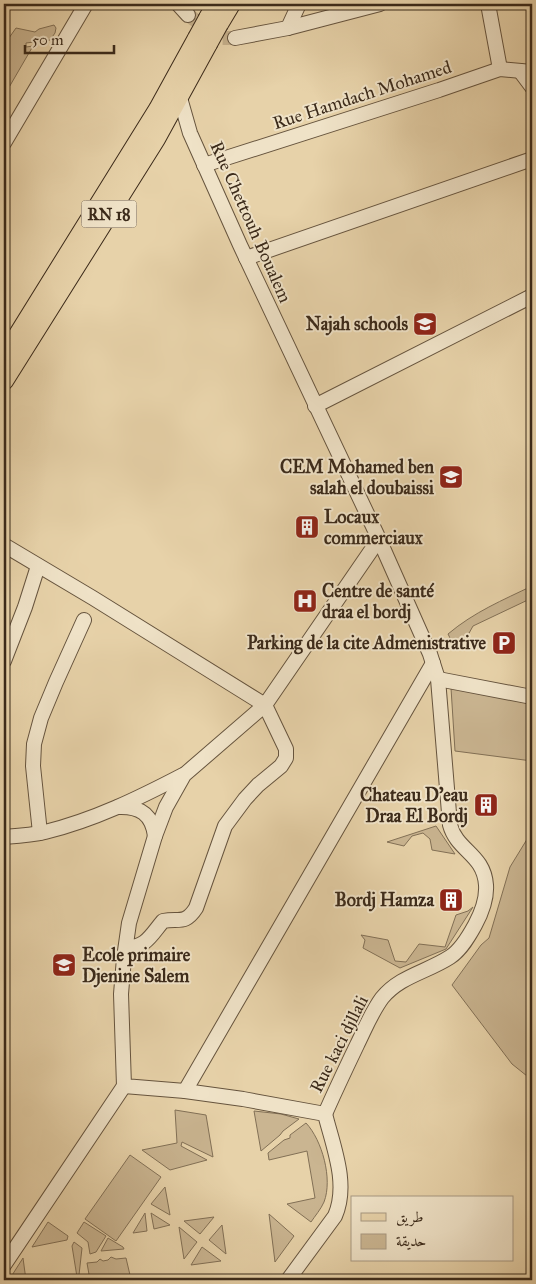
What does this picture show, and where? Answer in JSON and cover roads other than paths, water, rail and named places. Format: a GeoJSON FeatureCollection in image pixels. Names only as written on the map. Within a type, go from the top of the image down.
{"type":"FeatureCollection","features":[{"type":"Feature","properties":{"kind":"main road","name":"RN 18"},"geometry":{"type":"LineString","coordinates":[[4,381],[180,98],[215,15],[231,4]]}},
{"type":"Feature","properties":{"kind":"main road","name":"RN 18"},"geometry":{"type":"LineString","coordinates":[[4,357],[158,108],[203,41]]}},
{"type":"Feature","properties":{"kind":"street"},"geometry":{"type":"LineString","coordinates":[[5,140],[86,4]]}},
{"type":"Feature","properties":{"kind":"street"},"geometry":{"type":"LineString","coordinates":[[178,4],[188,15]]}},
{"type":"Feature","properties":{"kind":"street"},"geometry":{"type":"LineString","coordinates":[[288,28],[299,4]]}},
{"type":"Feature","properties":{"kind":"street"},"geometry":{"type":"LineString","coordinates":[[235,38],[288,28],[380,4]]}},
{"type":"Feature","properties":{"kind":"street"},"geometry":{"type":"LineString","coordinates":[[488,4],[500,69]]}},
{"type":"Feature","properties":{"kind":"street","name":"Rue Hamdach Mohamed"},"geometry":{"type":"LineString","coordinates":[[204,165],[500,69],[526,71]]}},
{"type":"Feature","properties":{"kind":"street"},"geometry":{"type":"LineString","coordinates":[[526,71],[532,87]]}},
{"type":"Feature","properties":{"kind":"street","name":"Rue Chettouh Boualem"},"geometry":{"type":"LineString","coordinates":[[180,98],[192,138],[204,165],[315,406],[379,539],[430,654],[438,678]]}},
{"type":"Feature","properties":{"kind":"street"},"geometry":{"type":"LineString","coordinates":[[156,139],[173,125],[180,126],[192,138]]}},
{"type":"Feature","properties":{"kind":"street"},"geometry":{"type":"LineString","coordinates":[[246,258],[532,159]]}},
{"type":"Feature","properties":{"kind":"street"},"geometry":{"type":"LineString","coordinates":[[315,406],[532,296]]}},
{"type":"Feature","properties":{"kind":"street"},"geometry":{"type":"LineString","coordinates":[[4,837],[40,833],[79,822],[117,807],[184,775],[264,705],[379,539]]}},
{"type":"Feature","properties":{"kind":"street"},"geometry":{"type":"LineString","coordinates":[[6,547],[93,598],[264,705],[286,749],[286,758],[281,766],[258,785],[225,826],[196,908],[192,914],[184,920],[163,921],[144,943],[137,948],[126,947]]}},
{"type":"Feature","properties":{"kind":"street"},"geometry":{"type":"LineString","coordinates":[[4,661],[25,607],[38,566]]}},
{"type":"Feature","properties":{"kind":"street"},"geometry":{"type":"LineString","coordinates":[[40,833],[32,766],[34,744],[41,718],[84,620]]}},
{"type":"Feature","properties":{"kind":"street"},"geometry":{"type":"LineString","coordinates":[[185,1092],[433,663]]}},
{"type":"Feature","properties":{"kind":"street"},"geometry":{"type":"LineString","coordinates":[[438,678],[532,697]]}},
{"type":"Feature","properties":{"kind":"street","name":"Rue kaci djllali"},"geometry":{"type":"LineString","coordinates":[[325,1114],[373,1012],[384,996],[406,978],[451,957],[469,936],[484,904],[486,887],[482,868],[452,833],[448,813],[438,678]]}},
{"type":"Feature","properties":{"kind":"street"},"geometry":{"type":"LineString","coordinates":[[4,1265],[124,1086],[121,994],[130,923],[155,836],[166,807],[184,775]]}},
{"type":"Feature","properties":{"kind":"street"},"geometry":{"type":"LineString","coordinates":[[117,807],[131,807],[142,812],[154,826],[155,836]]}},
{"type":"Feature","properties":{"kind":"street"},"geometry":{"type":"LineString","coordinates":[[124,1086],[243,1099],[325,1114],[337,1158],[340,1186],[338,1208],[335,1216],[288,1280]]}},
{"type":"Feature","properties":{"kind":"tunnel"},"geometry":{"type":"LineString","coordinates":[[188,15],[220,38],[235,38]]}},
{"type":"Feature","properties":{"kind":"place","name":"Najah schools"},"geometry":{"type":"Point","coordinates":[425,324]}},
{"type":"Feature","properties":{"kind":"place","name":"CEM Mohamed ben salah el doubaissi"},"geometry":{"type":"Point","coordinates":[451,477]}},
{"type":"Feature","properties":{"kind":"place","name":"Locaux commerciaux"},"geometry":{"type":"Point","coordinates":[307,527]}},
{"type":"Feature","properties":{"kind":"place","name":"Centre de santé draa el bordj"},"geometry":{"type":"Point","coordinates":[305,601]}},
{"type":"Feature","properties":{"kind":"place","name":"Parking de la cite Admenistrative"},"geometry":{"type":"Point","coordinates":[504,643]}},
{"type":"Feature","properties":{"kind":"place","name":"Chateau D'eau Draa El Bordj"},"geometry":{"type":"Point","coordinates":[486,805]}},
{"type":"Feature","properties":{"kind":"place","name":"Bordj Hamza"},"geometry":{"type":"Point","coordinates":[451,900]}},
{"type":"Feature","properties":{"kind":"place","name":"Ecole primaire Djenine Salem"},"geometry":{"type":"Point","coordinates":[64,965]}}]}
